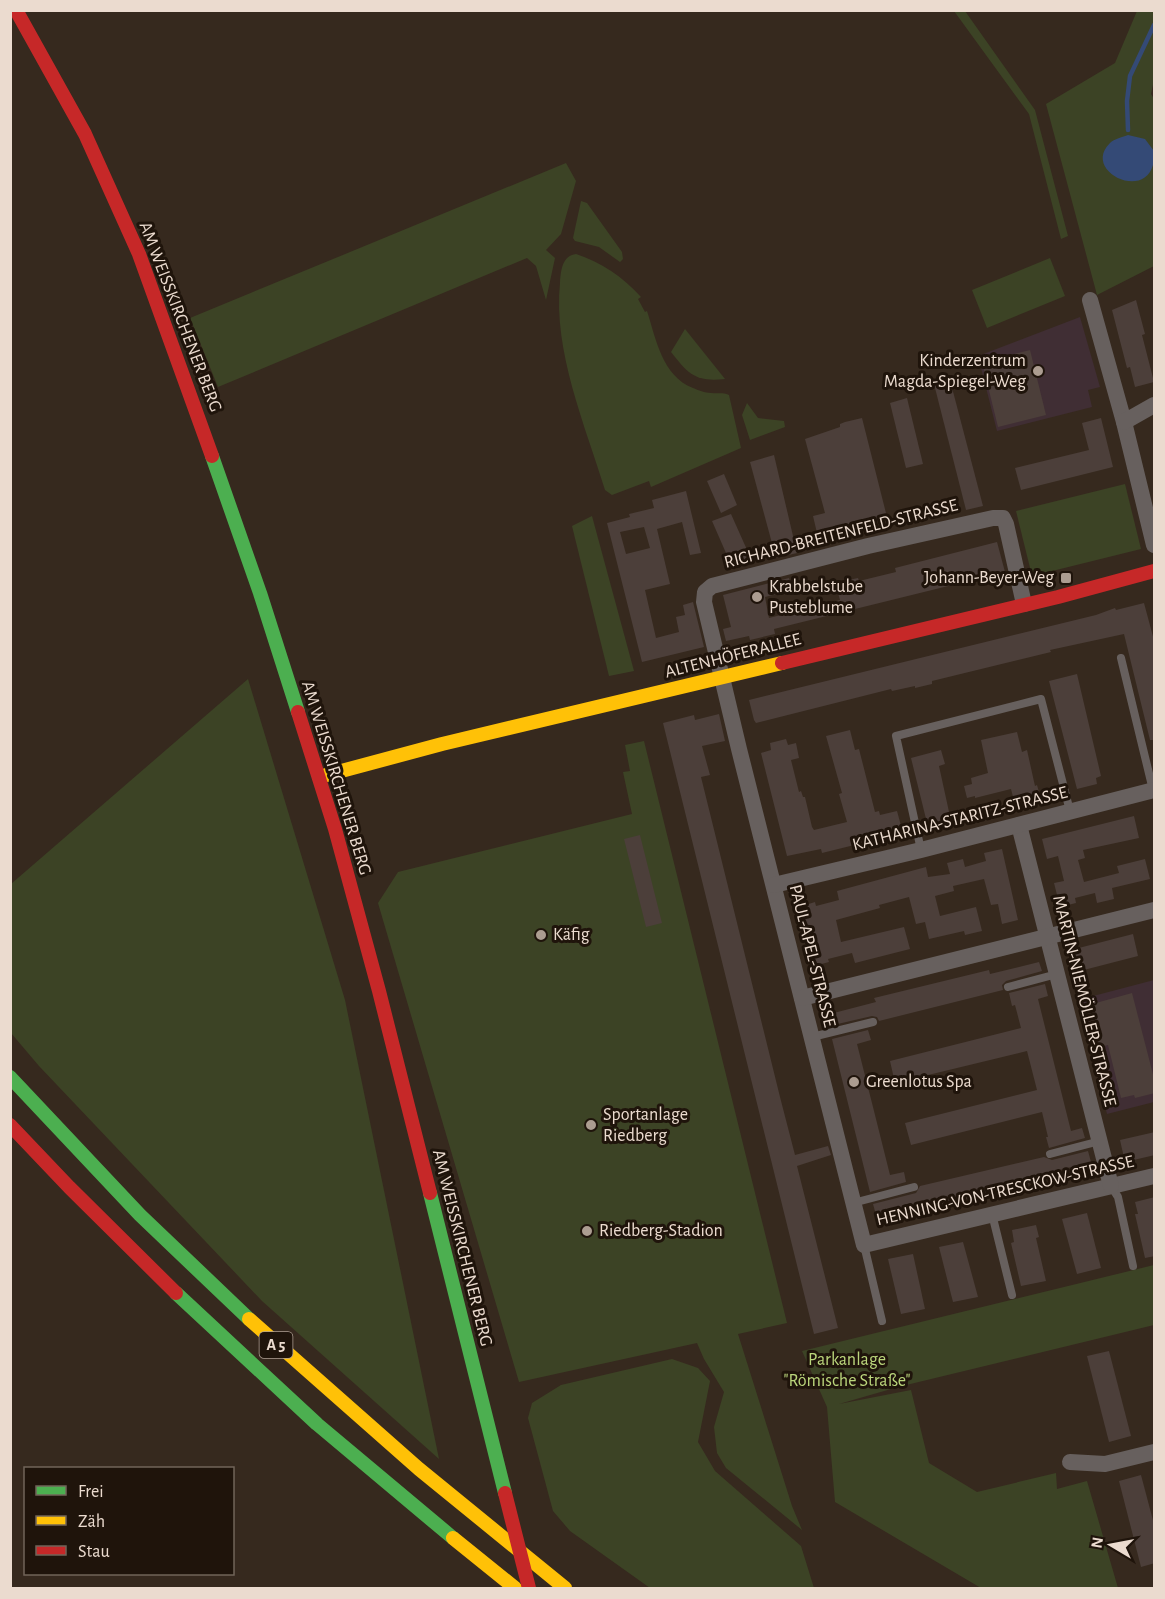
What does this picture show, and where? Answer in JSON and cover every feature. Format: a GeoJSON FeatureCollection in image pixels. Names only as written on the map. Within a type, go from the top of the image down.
{"type":"FeatureCollection","features":[{"type":"Feature","properties":{"kind":"main road","name":"AM WEISSKIRCHENER BERG"},"geometry":{"type":"LineString","coordinates":[[16,10],[85,134],[139,254],[235,519],[319,777],[379,991],[529,1588]]}},
{"type":"Feature","properties":{"kind":"main road","name":"ALTENHÖFERALLEE"},"geometry":{"type":"LineString","coordinates":[[319,777],[442,744],[1155,571]]}},
{"type":"Feature","properties":{"kind":"main road","name":"A 5"},"geometry":{"type":"LineString","coordinates":[[10,1077],[107,1182],[268,1338],[462,1507],[565,1588]]}},
{"type":"Feature","properties":{"kind":"main road","name":"A 5"},"geometry":{"type":"LineString","coordinates":[[10,1125],[110,1229],[248,1362],[446,1534],[515,1588]]}},
{"type":"Feature","properties":{"kind":"street"},"geometry":{"type":"LineString","coordinates":[[1090,300],[1124,422],[1134,490],[1155,544]]}},
{"type":"Feature","properties":{"kind":"street"},"geometry":{"type":"LineString","coordinates":[[1124,422],[1155,405]]}},
{"type":"Feature","properties":{"kind":"street","name":"RICHARD-BREITENFELD-STRASSE"},"geometry":{"type":"LineString","coordinates":[[723,677],[705,602],[705,592],[712,586],[878,544],[993,518],[1009,521],[1024,604]]}},
{"type":"Feature","properties":{"kind":"street","name":"PAUL-APEL-STRASSE"},"geometry":{"type":"LineString","coordinates":[[723,677],[864,1245]]}},
{"type":"Feature","properties":{"kind":"street","name":"KATHARINA-STARITZ-STRASSE"},"geometry":{"type":"LineString","coordinates":[[774,885],[1154,790]]}},
{"type":"Feature","properties":{"kind":"street","name":"MARTIN-NIEMÖLLER-STRASSE"},"geometry":{"type":"LineString","coordinates":[[1019,825],[1111,1186]]}},
{"type":"Feature","properties":{"kind":"street"},"geometry":{"type":"LineString","coordinates":[[802,998],[1155,910]]}},
{"type":"Feature","properties":{"kind":"street","name":"HENNING-VON-TRESCKOW-STRASSE"},"geometry":{"type":"LineString","coordinates":[[864,1245],[1155,1176]]}},
{"type":"Feature","properties":{"kind":"street"},"geometry":{"type":"LineString","coordinates":[[1070,1462],[1105,1464],[1155,1452]]}},
{"type":"Feature","properties":{"kind":"lane"},"geometry":{"type":"LineString","coordinates":[[1121,658],[1154,790]]}},
{"type":"Feature","properties":{"kind":"lane"},"geometry":{"type":"LineString","coordinates":[[921,850],[896,736],[1041,699],[1070,811]]}},
{"type":"Feature","properties":{"kind":"lane"},"geometry":{"type":"LineString","coordinates":[[1008,987],[1057,974]]}},
{"type":"Feature","properties":{"kind":"lane"},"geometry":{"type":"LineString","coordinates":[[812,1037],[873,1022]]}},
{"type":"Feature","properties":{"kind":"lane"},"geometry":{"type":"LineString","coordinates":[[1050,1154],[1100,1141]]}},
{"type":"Feature","properties":{"kind":"lane"},"geometry":{"type":"LineString","coordinates":[[1111,1186],[1118,1197],[1133,1266]]}},
{"type":"Feature","properties":{"kind":"lane"},"geometry":{"type":"LineString","coordinates":[[853,1203],[914,1187]]}},
{"type":"Feature","properties":{"kind":"lane"},"geometry":{"type":"LineString","coordinates":[[992,1214],[1012,1295]]}},
{"type":"Feature","properties":{"kind":"lane"},"geometry":{"type":"LineString","coordinates":[[864,1245],[882,1321]]}},
{"type":"Feature","properties":{"kind":"shaded area","name":"Kinderzentrum Magda-Spiegel-Weg"},"geometry":{"type":"Polygon","coordinates":[[[1080,317],[1100,387],[1088,390],[1092,407],[997,431],[978,356],[1080,317]]]}},
{"type":"Feature","properties":{"kind":"shaded area"},"geometry":{"type":"Polygon","coordinates":[[[1154,980],[1154,1102],[1107,1114],[1078,1000],[1154,980]]]}},
{"type":"Feature","properties":{"kind":"green space"},"geometry":{"type":"Polygon","coordinates":[[[954,11],[965,11],[1035,110],[1068,236],[1061,239],[1029,114],[954,11]]]}},
{"type":"Feature","properties":{"kind":"green space"},"geometry":{"type":"Polygon","coordinates":[[[1137,11],[1154,11],[1154,80],[1151,94],[1154,99],[1154,266],[1097,295],[1046,104],[1115,63],[1137,11]]]}},
{"type":"Feature","properties":{"kind":"green space"},"geometry":{"type":"Polygon","coordinates":[[[566,163],[576,181],[561,234],[546,250],[555,258],[546,300],[536,266],[527,258],[218,387],[190,318],[566,163]]]}},
{"type":"Feature","properties":{"kind":"green space"},"geometry":{"type":"Polygon","coordinates":[[[581,201],[587,203],[622,252],[623,259],[620,262],[599,247],[575,241],[573,238],[581,201]]]}},
{"type":"Feature","properties":{"kind":"green space"},"geometry":{"type":"Polygon","coordinates":[[[576,254],[611,271],[641,297],[638,299],[645,312],[647,311],[657,345],[674,375],[693,388],[709,393],[729,395],[741,448],[651,487],[649,481],[612,495],[605,490],[572,388],[561,335],[559,309],[561,273],[565,261],[571,255],[576,254]]]}},
{"type":"Feature","properties":{"kind":"green space"},"geometry":{"type":"Polygon","coordinates":[[[1050,258],[1065,296],[987,328],[972,290],[1050,258]]]}},
{"type":"Feature","properties":{"kind":"green space"},"geometry":{"type":"Polygon","coordinates":[[[685,329],[725,379],[700,378],[688,371],[677,360],[671,352],[685,329]]]}},
{"type":"Feature","properties":{"kind":"green space"},"geometry":{"type":"Polygon","coordinates":[[[747,403],[758,418],[784,421],[785,427],[750,440],[742,415],[747,403]]]}},
{"type":"Feature","properties":{"kind":"green space"},"geometry":{"type":"Polygon","coordinates":[[[1125,484],[1141,549],[1032,576],[1016,511],[1125,484]]]}},
{"type":"Feature","properties":{"kind":"green space"},"geometry":{"type":"Polygon","coordinates":[[[592,516],[634,671],[609,676],[572,526],[592,516]]]}},
{"type":"Feature","properties":{"kind":"green space"},"geometry":{"type":"Polygon","coordinates":[[[248,679],[345,1000],[439,1459],[262,1301],[39,1066],[11,1033],[11,884],[248,679]]]}},
{"type":"Feature","properties":{"kind":"green space","name":"Sportanlage Riedberg"},"geometry":{"type":"Polygon","coordinates":[[[644,741],[787,1323],[738,1334],[792,1506],[802,1530],[726,1468],[717,1453],[714,1427],[724,1392],[697,1343],[519,1382],[378,903],[398,872],[632,814],[623,772],[630,771],[625,745],[644,741]]]}},
{"type":"Feature","properties":{"kind":"green space","name":"Parkanlage \"Römische Straße\""},"geometry":{"type":"Polygon","coordinates":[[[1154,1265],[1154,1325],[898,1387],[839,1404],[911,1390],[929,1463],[977,1492],[1056,1473],[1057,1489],[1087,1481],[1118,1588],[981,1588],[835,1502],[827,1407],[802,1351],[1154,1265]]]}},
{"type":"Feature","properties":{"kind":"green space"},"geometry":{"type":"Polygon","coordinates":[[[672,1359],[698,1368],[710,1381],[698,1442],[715,1471],[801,1546],[814,1588],[650,1588],[570,1531],[553,1511],[528,1418],[532,1403],[561,1385],[672,1359]]]}},
{"type":"Feature","properties":{"kind":"water"},"geometry":{"type":"Polygon","coordinates":[[[1128,135],[1145,139],[1154,151],[1153,165],[1147,175],[1138,181],[1117,178],[1104,163],[1103,153],[1110,143],[1128,135]]]}},
{"type":"Feature","properties":{"kind":"building"},"geometry":{"type":"Polygon","coordinates":[[[1136,300],[1154,382],[1135,387],[1130,367],[1127,368],[1112,310],[1136,300]]]}},
{"type":"Feature","properties":{"kind":"building"},"geometry":{"type":"Polygon","coordinates":[[[1030,350],[1046,415],[998,427],[982,362],[1030,350]]]}},
{"type":"Feature","properties":{"kind":"building"},"geometry":{"type":"Polygon","coordinates":[[[950,380],[983,506],[966,510],[934,384],[950,380]]]}},
{"type":"Feature","properties":{"kind":"building"},"geometry":{"type":"Polygon","coordinates":[[[907,398],[923,464],[906,468],[890,403],[907,398]]]}},
{"type":"Feature","properties":{"kind":"building"},"geometry":{"type":"Polygon","coordinates":[[[862,418],[890,529],[873,533],[871,523],[865,524],[864,520],[817,533],[813,516],[825,513],[805,439],[840,427],[840,424],[845,422],[862,418]]]}},
{"type":"Feature","properties":{"kind":"building"},"geometry":{"type":"Polygon","coordinates":[[[1101,418],[1113,467],[1021,490],[1015,468],[1089,450],[1082,423],[1101,418]]]}},
{"type":"Feature","properties":{"kind":"building"},"geometry":{"type":"Polygon","coordinates":[[[774,455],[797,553],[776,558],[750,462],[774,455]]]}},
{"type":"Feature","properties":{"kind":"building"},"geometry":{"type":"Polygon","coordinates":[[[724,474],[737,505],[721,513],[707,481],[724,474]]]}},
{"type":"Feature","properties":{"kind":"building"},"geometry":{"type":"Polygon","coordinates":[[[686,491],[701,553],[690,555],[682,522],[657,529],[670,584],[645,590],[656,638],[679,632],[676,617],[685,615],[683,605],[693,602],[704,647],[642,662],[607,523],[630,517],[629,514],[654,508],[652,500],[686,491]],[[644,527],[620,532],[626,554],[650,548],[644,527]]]}},
{"type":"Feature","properties":{"kind":"building"},"geometry":{"type":"Polygon","coordinates":[[[731,514],[752,561],[733,569],[712,521],[731,514]]]}},
{"type":"Feature","properties":{"kind":"building"},"geometry":{"type":"Polygon","coordinates":[[[997,542],[1005,572],[774,629],[775,634],[750,640],[749,636],[726,641],[723,629],[731,627],[723,595],[789,578],[792,590],[765,597],[769,618],[840,600],[835,583],[858,578],[859,581],[896,572],[895,568],[997,542]]]}},
{"type":"Feature","properties":{"kind":"building"},"geometry":{"type":"Polygon","coordinates":[[[1144,603],[1155,644],[1155,740],[1150,740],[1124,634],[1050,650],[1051,652],[932,681],[932,684],[915,688],[915,686],[892,691],[891,689],[756,723],[754,720],[749,700],[1096,615],[1115,608],[1116,610],[1144,603]]]}},
{"type":"Feature","properties":{"kind":"building"},"geometry":{"type":"Polygon","coordinates":[[[1077,674],[1101,776],[1096,778],[1097,784],[1077,789],[1049,681],[1077,674]]]}},
{"type":"Feature","properties":{"kind":"building"},"geometry":{"type":"Polygon","coordinates":[[[719,714],[725,741],[702,746],[710,775],[701,777],[780,1097],[795,1155],[828,1146],[831,1155],[797,1166],[838,1328],[814,1334],[663,723],[694,715],[695,720],[719,714]]]}},
{"type":"Feature","properties":{"kind":"building"},"geometry":{"type":"Polygon","coordinates":[[[850,730],[855,750],[859,749],[875,812],[879,811],[880,815],[897,811],[903,833],[822,853],[821,849],[787,856],[761,753],[771,750],[770,743],[786,739],[788,745],[796,743],[799,758],[791,760],[799,792],[801,791],[805,797],[812,827],[814,830],[847,822],[839,794],[842,793],[826,736],[850,730]]]}},
{"type":"Feature","properties":{"kind":"building"},"geometry":{"type":"Polygon","coordinates":[[[1017,732],[1022,752],[1027,750],[1035,786],[1037,785],[1041,799],[1015,805],[1011,789],[967,798],[964,786],[972,784],[971,778],[988,773],[981,740],[1017,732]]]}},
{"type":"Feature","properties":{"kind":"building"},"geometry":{"type":"Polygon","coordinates":[[[941,750],[945,764],[939,766],[951,821],[928,827],[911,758],[941,750]]]}},
{"type":"Feature","properties":{"kind":"building"},"geometry":{"type":"Polygon","coordinates":[[[1134,816],[1139,838],[1083,850],[1085,858],[1078,860],[1084,882],[1119,873],[1117,866],[1145,859],[1150,879],[1112,888],[1114,899],[1097,903],[1095,893],[1075,898],[1076,903],[1060,907],[1054,883],[1064,881],[1058,856],[1047,859],[1042,839],[1134,816]]]}},
{"type":"Feature","properties":{"kind":"building"},"geometry":{"type":"Polygon","coordinates":[[[640,835],[662,923],[646,927],[624,839],[640,835]]]}},
{"type":"Feature","properties":{"kind":"building"},"geometry":{"type":"Polygon","coordinates":[[[1002,849],[1018,920],[1002,924],[998,904],[991,905],[984,879],[953,886],[954,891],[935,896],[940,916],[976,907],[982,931],[965,935],[964,931],[929,939],[925,922],[916,924],[909,897],[836,920],[841,942],[904,927],[910,949],[855,963],[852,953],[828,959],[829,962],[814,966],[799,907],[815,902],[816,906],[839,900],[837,891],[926,867],[928,877],[950,874],[947,863],[963,859],[965,867],[986,861],[984,853],[1002,849]]]}},
{"type":"Feature","properties":{"kind":"building"},"geometry":{"type":"Polygon","coordinates":[[[1133,934],[1138,956],[1076,972],[1071,950],[1133,934]]]}},
{"type":"Feature","properties":{"kind":"building"},"geometry":{"type":"Polygon","coordinates":[[[1039,962],[1042,971],[1006,981],[1002,985],[1003,990],[879,1021],[877,1017],[872,1016],[829,1026],[826,1015],[876,1002],[874,998],[989,970],[990,974],[1039,962]]]}},
{"type":"Feature","properties":{"kind":"building"},"geometry":{"type":"Polygon","coordinates":[[[1045,984],[1048,996],[1038,999],[1071,1131],[1082,1128],[1085,1138],[1049,1148],[1042,1112],[911,1145],[905,1123],[1037,1090],[1027,1051],[895,1083],[890,1061],[1021,1028],[1009,993],[1045,984]]]}},
{"type":"Feature","properties":{"kind":"building"},"geometry":{"type":"Polygon","coordinates":[[[1132,993],[1155,1082],[1155,1093],[1135,1098],[1134,1095],[1121,1098],[1108,1045],[1096,1048],[1085,1006],[1132,993]]]}},
{"type":"Feature","properties":{"kind":"building"},"geometry":{"type":"Polygon","coordinates":[[[868,1030],[871,1040],[857,1044],[890,1175],[904,1172],[906,1182],[870,1192],[832,1039],[868,1030]]]}},
{"type":"Feature","properties":{"kind":"building"},"geometry":{"type":"Polygon","coordinates":[[[1155,1132],[1155,1155],[1125,1162],[1120,1140],[1155,1132]]]}},
{"type":"Feature","properties":{"kind":"building"},"geometry":{"type":"Polygon","coordinates":[[[1088,1151],[1091,1162],[1040,1175],[1041,1181],[926,1208],[925,1203],[876,1215],[873,1204],[916,1193],[920,1186],[1044,1157],[1052,1160],[1088,1151]]]}},
{"type":"Feature","properties":{"kind":"building"},"geometry":{"type":"Polygon","coordinates":[[[1155,1197],[1155,1256],[1145,1258],[1135,1214],[1138,1214],[1135,1202],[1155,1197]]]}},
{"type":"Feature","properties":{"kind":"building"},"geometry":{"type":"Polygon","coordinates":[[[1087,1213],[1101,1268],[1077,1274],[1062,1219],[1087,1213]]]}},
{"type":"Feature","properties":{"kind":"building"},"geometry":{"type":"Polygon","coordinates":[[[1036,1225],[1039,1237],[1036,1238],[1046,1281],[1021,1286],[1011,1243],[1014,1242],[1012,1230],[1036,1225]]]}},
{"type":"Feature","properties":{"kind":"building"},"geometry":{"type":"Polygon","coordinates":[[[963,1242],[978,1297],[953,1302],[939,1247],[963,1242]]]}},
{"type":"Feature","properties":{"kind":"building"},"geometry":{"type":"Polygon","coordinates":[[[913,1254],[925,1309],[901,1314],[888,1259],[913,1254]]]}},
{"type":"Feature","properties":{"kind":"building"},"geometry":{"type":"Polygon","coordinates":[[[1109,1351],[1131,1436],[1109,1442],[1087,1356],[1109,1351]]]}},
{"type":"Feature","properties":{"kind":"building"},"geometry":{"type":"Polygon","coordinates":[[[1141,1475],[1155,1528],[1155,1563],[1141,1567],[1119,1481],[1141,1475]]]}},
{"type":"Feature","properties":{"kind":"waterway"},"geometry":{"type":"LineString","coordinates":[[1128,130],[1127,101],[1130,76],[1154,25]]}},
{"type":"Feature","properties":{"kind":"traffic: fast"},"geometry":{"type":"LineString","coordinates":[[212,456],[260,593],[298,712]]}},
{"type":"Feature","properties":{"kind":"traffic: fast"},"geometry":{"type":"LineString","coordinates":[[10,1077],[140,1215],[249,1319]]}},
{"type":"Feature","properties":{"kind":"traffic: fast"},"geometry":{"type":"LineString","coordinates":[[430,1193],[505,1493]]}},
{"type":"Feature","properties":{"kind":"traffic: fast"},"geometry":{"type":"LineString","coordinates":[[176,1293],[317,1424],[453,1538]]}},
{"type":"Feature","properties":{"kind":"traffic: slow"},"geometry":{"type":"LineString","coordinates":[[319,777],[442,744],[782,663]]}},
{"type":"Feature","properties":{"kind":"traffic: slow"},"geometry":{"type":"LineString","coordinates":[[249,1319],[419,1469],[565,1588]]}},
{"type":"Feature","properties":{"kind":"traffic: slow"},"geometry":{"type":"LineString","coordinates":[[453,1538],[515,1588]]}},
{"type":"Feature","properties":{"kind":"traffic: jam"},"geometry":{"type":"LineString","coordinates":[[16,10],[85,134],[139,254],[212,456]]}},
{"type":"Feature","properties":{"kind":"traffic: jam"},"geometry":{"type":"LineString","coordinates":[[782,663],[1058,597],[1154,571]]}},
{"type":"Feature","properties":{"kind":"traffic: jam"},"geometry":{"type":"LineString","coordinates":[[298,712],[335,829],[430,1193]]}},
{"type":"Feature","properties":{"kind":"traffic: jam"},"geometry":{"type":"LineString","coordinates":[[10,1125],[176,1293]]}},
{"type":"Feature","properties":{"kind":"traffic: jam"},"geometry":{"type":"LineString","coordinates":[[505,1493],[529,1588]]}},
{"type":"Feature","properties":{"kind":"place","name":"Kinderzentrum Magda-Spiegel-Weg"},"geometry":{"type":"Point","coordinates":[1038,371]}},
{"type":"Feature","properties":{"kind":"place","name":"Johann-Beyer-Weg"},"geometry":{"type":"Point","coordinates":[1066,578]}},
{"type":"Feature","properties":{"kind":"place","name":"Krabbelstube Pusteblume"},"geometry":{"type":"Point","coordinates":[757,597]}},
{"type":"Feature","properties":{"kind":"place","name":"Käfig"},"geometry":{"type":"Point","coordinates":[541,935]}},
{"type":"Feature","properties":{"kind":"place","name":"Greenlotus Spa"},"geometry":{"type":"Point","coordinates":[854,1082]}},
{"type":"Feature","properties":{"kind":"place","name":"Sportanlage Riedberg"},"geometry":{"type":"Point","coordinates":[591,1125]}},
{"type":"Feature","properties":{"kind":"place","name":"Riedberg-Stadion"},"geometry":{"type":"Point","coordinates":[587,1231]}}]}
